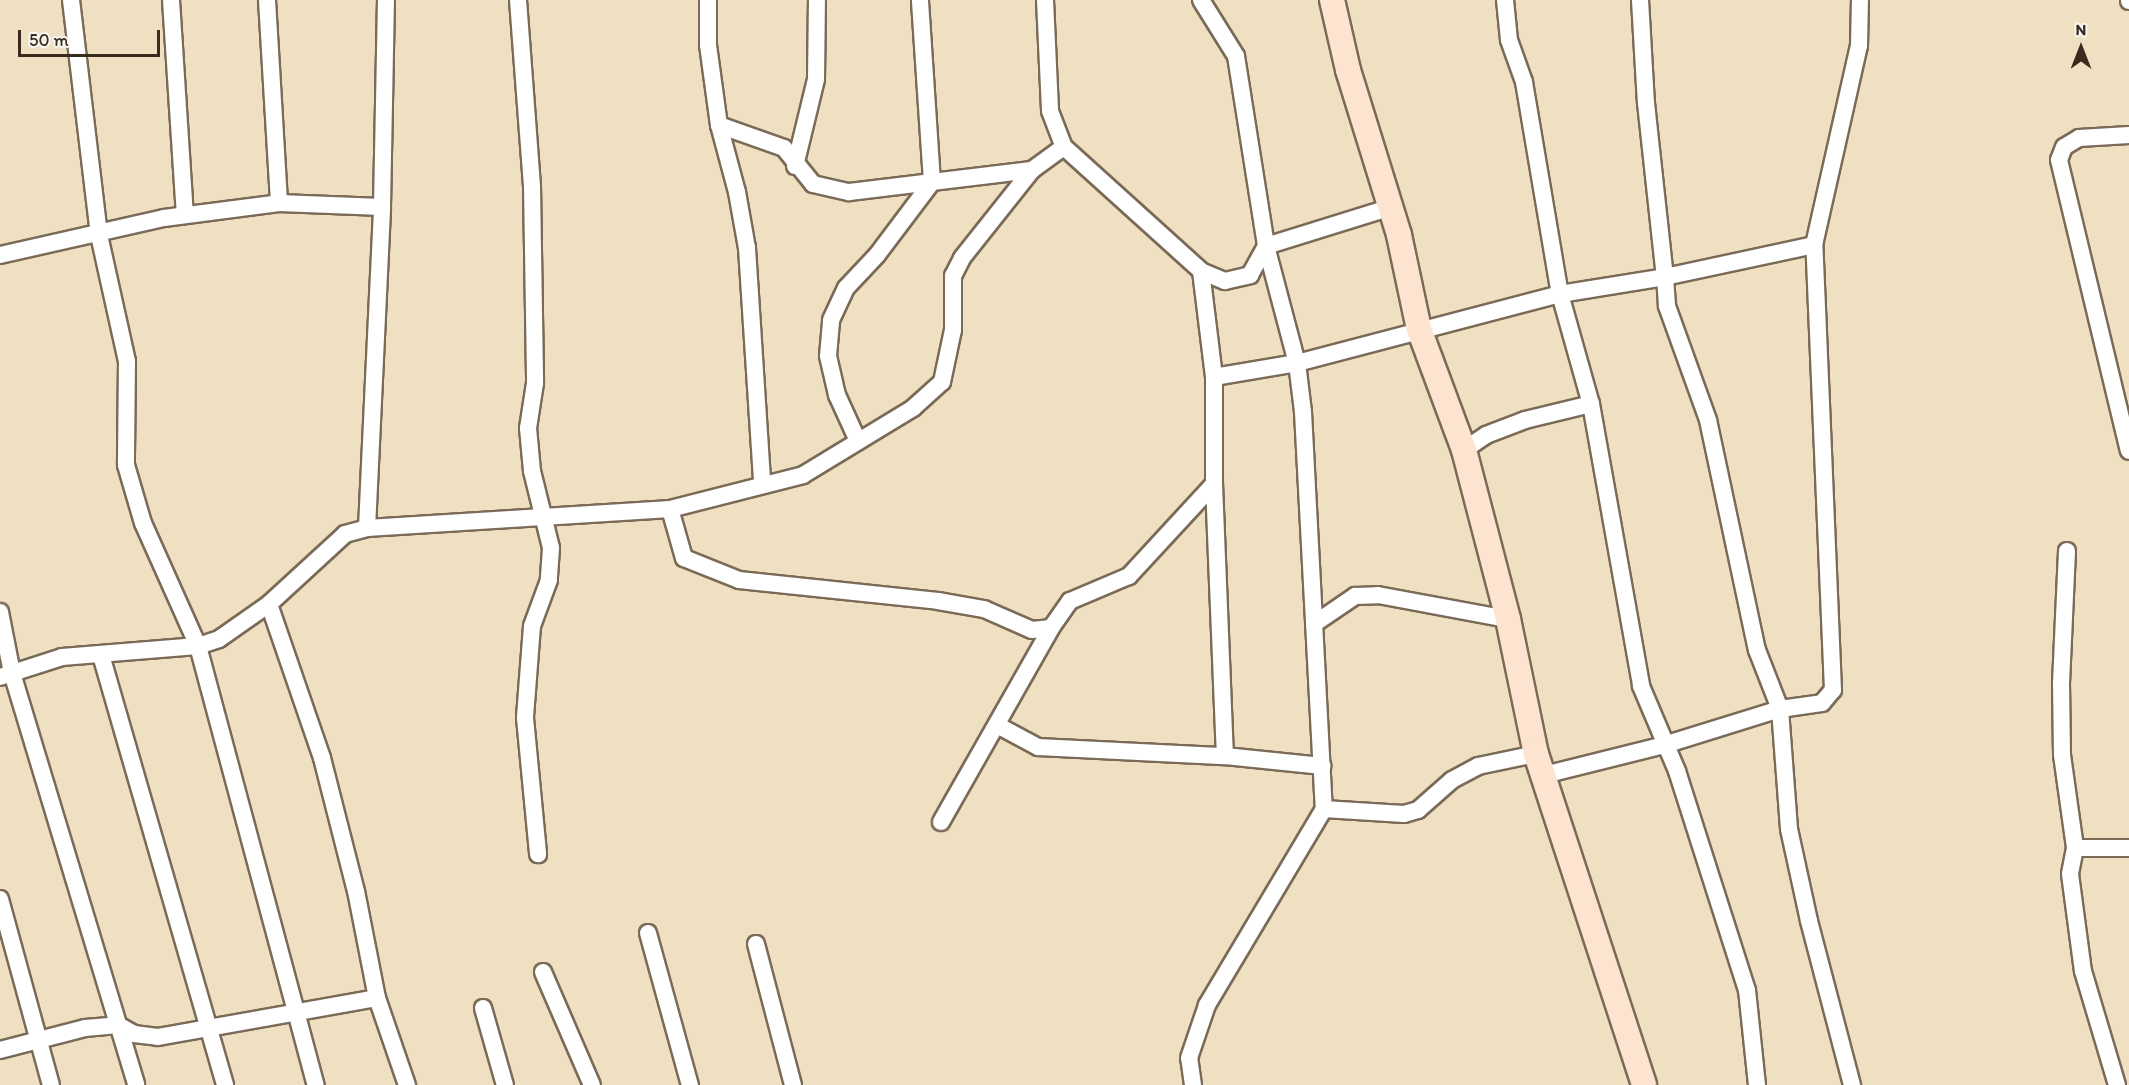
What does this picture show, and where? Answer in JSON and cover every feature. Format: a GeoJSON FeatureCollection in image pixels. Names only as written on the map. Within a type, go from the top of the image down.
{"type":"FeatureCollection","features":[{"type":"Feature","properties":{"kind":"street"},"geometry":{"type":"LineString","coordinates":[[71,0],[99,235],[127,361],[126,465],[143,523],[198,646],[294,1011],[316,1085]]}},
{"type":"Feature","properties":{"kind":"street"},"geometry":{"type":"LineString","coordinates":[[171,0],[185,215]]}},
{"type":"Feature","properties":{"kind":"street"},"geometry":{"type":"LineString","coordinates":[[267,0],[279,203]]}},
{"type":"Feature","properties":{"kind":"street"},"geometry":{"type":"LineString","coordinates":[[367,528],[382,207],[386,0]]}},
{"type":"Feature","properties":{"kind":"street"},"geometry":{"type":"LineString","coordinates":[[518,0],[532,186],[535,383],[528,428],[532,471],[551,548],[549,580],[532,626],[525,718],[538,854]]}},
{"type":"Feature","properties":{"kind":"street"},"geometry":{"type":"LineString","coordinates":[[708,0],[708,45],[719,125],[737,192],[747,248],[762,483]]}},
{"type":"Feature","properties":{"kind":"street"},"geometry":{"type":"LineString","coordinates":[[795,166],[816,79],[817,0]]}},
{"type":"Feature","properties":{"kind":"street"},"geometry":{"type":"LineString","coordinates":[[858,441],[837,394],[828,356],[831,320],[846,288],[878,255],[932,182],[920,0]]}},
{"type":"Feature","properties":{"kind":"street"},"geometry":{"type":"LineString","coordinates":[[1045,0],[1050,111],[1064,147],[1201,271],[1225,281],[1250,275],[1266,246],[1388,208]]}},
{"type":"Feature","properties":{"kind":"street"},"geometry":{"type":"LineString","coordinates":[[1193,1085],[1189,1058],[1207,1005],[1324,809],[1303,412],[1297,363],[1266,246],[1236,56],[1201,0]]}},
{"type":"Feature","properties":{"kind":"street"},"geometry":{"type":"LineString","coordinates":[[1332,0],[1388,208],[1399,235],[1419,329],[1464,450],[1508,620],[1540,765],[1644,1085]]}},
{"type":"Feature","properties":{"kind":"street"},"geometry":{"type":"LineString","coordinates":[[1505,0],[1509,40],[1524,82],[1560,294],[1591,404],[1641,686],[1664,745],[1677,771],[1747,990],[1757,1085]]}},
{"type":"Feature","properties":{"kind":"street"},"geometry":{"type":"LineString","coordinates":[[1640,0],[1646,104],[1667,306],[1711,429],[1757,650],[1780,709],[1789,829],[1809,921],[1852,1085]]}},
{"type":"Feature","properties":{"kind":"street"},"geometry":{"type":"LineString","coordinates":[[1324,809],[1404,814],[1418,810],[1452,780],[1478,766],[1540,765],[1664,745],[1780,709],[1822,703],[1833,690],[1814,245],[1859,46],[1860,0]]}},
{"type":"Feature","properties":{"kind":"street"},"geometry":{"type":"LineString","coordinates":[[719,125],[784,148],[795,166],[813,184],[849,192],[1032,170]]}},
{"type":"Feature","properties":{"kind":"street"},"geometry":{"type":"LineString","coordinates":[[2129,135],[2079,138],[2064,147],[2059,160],[2129,451]]}},
{"type":"Feature","properties":{"kind":"street"},"geometry":{"type":"LineString","coordinates":[[6,675],[62,657],[198,646],[219,639],[269,604],[345,534],[367,528],[669,509],[762,483],[803,475],[913,408],[942,382],[953,330],[953,276],[962,258],[1032,170],[1064,147]]}},
{"type":"Feature","properties":{"kind":"street"},"geometry":{"type":"LineString","coordinates":[[0,255],[185,215],[279,203],[382,207]]}},
{"type":"Feature","properties":{"kind":"street"},"geometry":{"type":"LineString","coordinates":[[1214,377],[1297,363],[1419,329],[1560,294],[1665,277],[1814,245]]}},
{"type":"Feature","properties":{"kind":"street"},"geometry":{"type":"LineString","coordinates":[[1201,271],[1214,377],[1214,484],[1225,756]]}},
{"type":"Feature","properties":{"kind":"street"},"geometry":{"type":"LineString","coordinates":[[1464,450],[1486,435],[1525,420],[1591,404]]}},
{"type":"Feature","properties":{"kind":"street"},"geometry":{"type":"LineString","coordinates":[[941,822],[1051,628],[1071,601],[1129,576],[1214,484]]}},
{"type":"Feature","properties":{"kind":"street"},"geometry":{"type":"LineString","coordinates":[[669,509],[684,558],[739,580],[939,601],[984,609],[1032,630],[1051,628]]}},
{"type":"Feature","properties":{"kind":"street"},"geometry":{"type":"LineString","coordinates":[[2067,551],[2062,744],[2075,848],[2070,874],[2083,971],[2117,1085]]}},
{"type":"Feature","properties":{"kind":"street"},"geometry":{"type":"LineString","coordinates":[[1314,624],[1355,596],[1378,595],[1508,620]]}},
{"type":"Feature","properties":{"kind":"street"},"geometry":{"type":"LineString","coordinates":[[269,604],[322,758],[356,891],[377,998],[406,1085]]}},
{"type":"Feature","properties":{"kind":"street"},"geometry":{"type":"LineString","coordinates":[[0,612],[6,675],[136,1085]]}},
{"type":"Feature","properties":{"kind":"street"},"geometry":{"type":"LineString","coordinates":[[101,655],[225,1085]]}},
{"type":"Feature","properties":{"kind":"street"},"geometry":{"type":"LineString","coordinates":[[997,725],[1038,747],[1225,756],[1322,766]]}},
{"type":"Feature","properties":{"kind":"street"},"geometry":{"type":"LineString","coordinates":[[2075,848],[2129,848]]}},
{"type":"Feature","properties":{"kind":"street"},"geometry":{"type":"LineString","coordinates":[[0,898],[51,1085]]}},
{"type":"Feature","properties":{"kind":"street"},"geometry":{"type":"LineString","coordinates":[[648,933],[690,1085]]}},
{"type":"Feature","properties":{"kind":"street"},"geometry":{"type":"LineString","coordinates":[[756,944],[793,1085]]}},
{"type":"Feature","properties":{"kind":"street"},"geometry":{"type":"LineString","coordinates":[[543,972],[592,1085]]}},
{"type":"Feature","properties":{"kind":"street"},"geometry":{"type":"LineString","coordinates":[[0,1050],[85,1028],[118,1025],[134,1034],[158,1037],[377,998]]}},
{"type":"Feature","properties":{"kind":"street"},"geometry":{"type":"LineString","coordinates":[[483,1008],[505,1085]]}}]}
